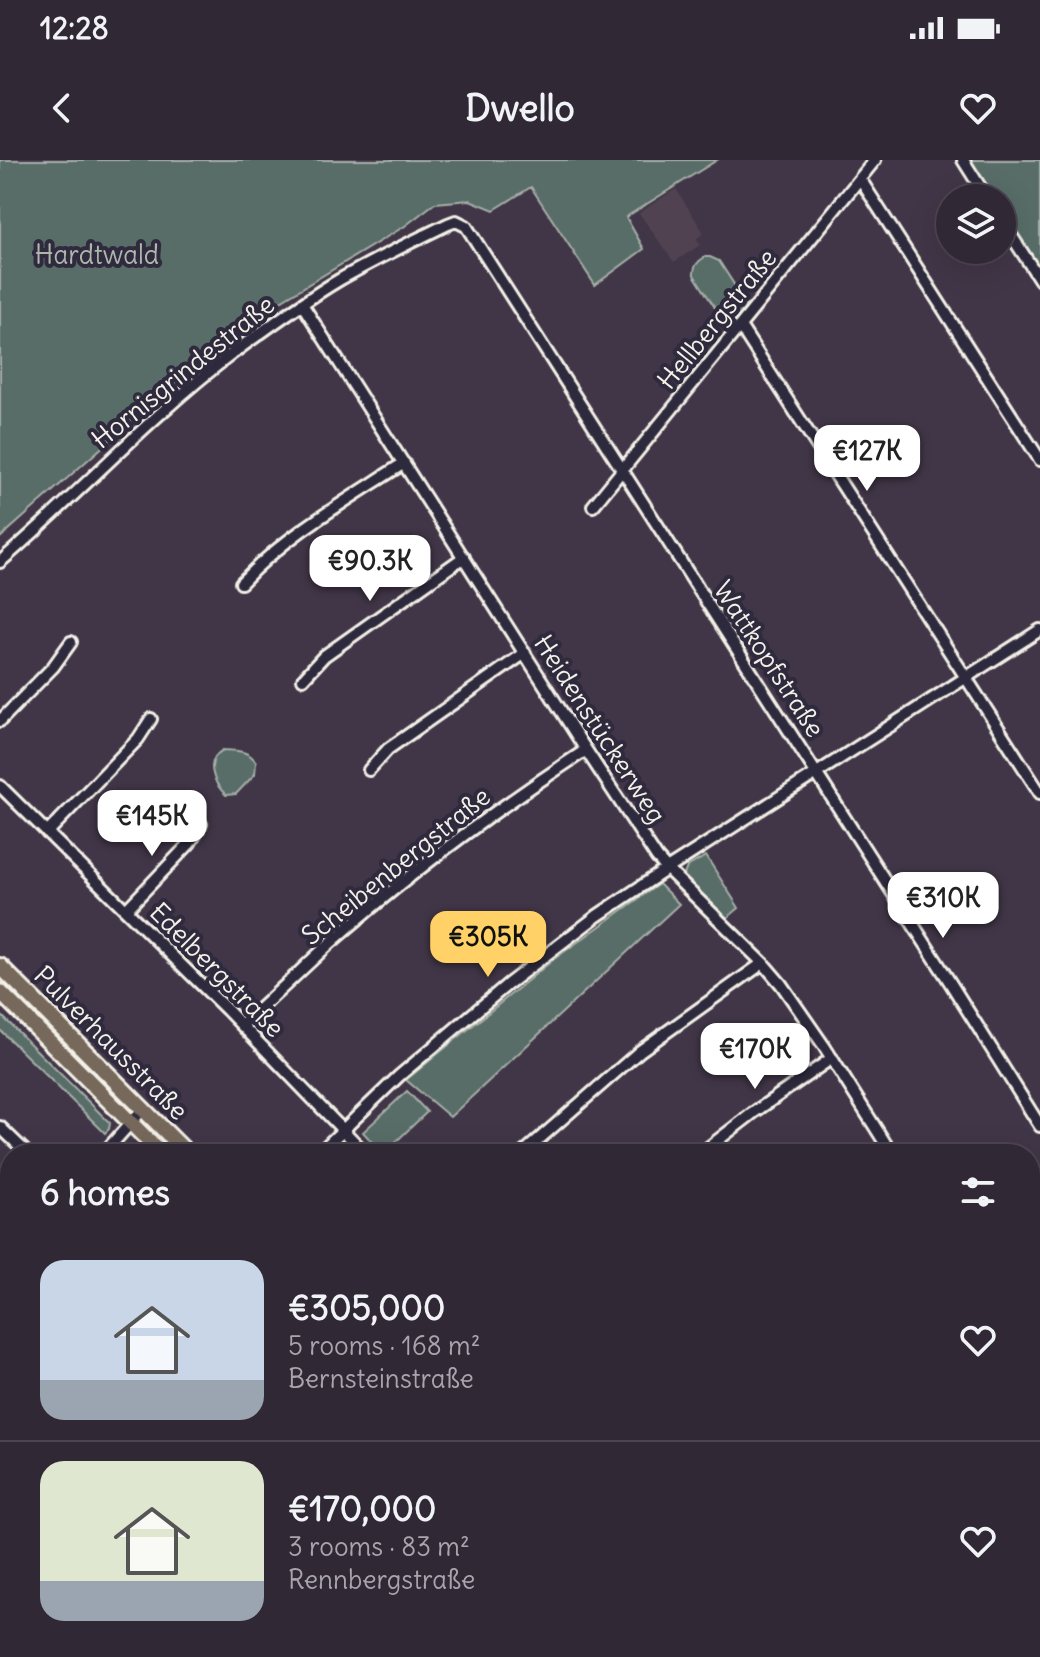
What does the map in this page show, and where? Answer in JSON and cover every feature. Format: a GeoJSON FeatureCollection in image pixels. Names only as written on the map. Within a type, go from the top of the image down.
{"type":"FeatureCollection","features":[{"type":"Feature","properties":{"kind":"main road","name":"Pulverhausstraße"},"geometry":{"type":"LineString","coordinates":[[0,966],[178,1144]]}},
{"type":"Feature","properties":{"kind":"main road","name":"Pulverhausstraße"},"geometry":{"type":"LineString","coordinates":[[0,992],[152,1144]]}},
{"type":"Feature","properties":{"kind":"street","name":"Hellbergstraße"},"geometry":{"type":"LineString","coordinates":[[593,506],[875,160]]}},
{"type":"Feature","properties":{"kind":"street"},"geometry":{"type":"LineString","coordinates":[[963,160],[978,184]]}},
{"type":"Feature","properties":{"kind":"street"},"geometry":{"type":"LineString","coordinates":[[860,179],[1040,460]]}},
{"type":"Feature","properties":{"kind":"street","name":"Hornisgrindestraße"},"geometry":{"type":"LineString","coordinates":[[0,562],[174,402],[231,355],[302,304],[374,260],[456,221]]}},
{"type":"Feature","properties":{"kind":"street","name":"Wattkopfstraße"},"geometry":{"type":"LineString","coordinates":[[456,221],[466,226],[1040,1126]]}},
{"type":"Feature","properties":{"kind":"street"},"geometry":{"type":"LineString","coordinates":[[1016,243],[1040,280]]}},
{"type":"Feature","properties":{"kind":"street","name":"Heidenstückerweg"},"geometry":{"type":"LineString","coordinates":[[302,304],[655,854],[763,963],[798,1006],[886,1144]]}},
{"type":"Feature","properties":{"kind":"street"},"geometry":{"type":"LineString","coordinates":[[740,326],[1040,793]]}},
{"type":"Feature","properties":{"kind":"street"},"geometry":{"type":"LineString","coordinates":[[241,583],[261,562],[321,517],[404,463]]}},
{"type":"Feature","properties":{"kind":"street"},"geometry":{"type":"LineString","coordinates":[[303,679],[324,656],[464,557]]}},
{"type":"Feature","properties":{"kind":"street"},"geometry":{"type":"LineString","coordinates":[[328,1144],[399,1076],[508,984],[597,916],[1040,630]]}},
{"type":"Feature","properties":{"kind":"street"},"geometry":{"type":"LineString","coordinates":[[0,721],[53,667],[71,642]]}},
{"type":"Feature","properties":{"kind":"street"},"geometry":{"type":"LineString","coordinates":[[369,770],[388,749],[525,653]]}},
{"type":"Feature","properties":{"kind":"street"},"geometry":{"type":"LineString","coordinates":[[47,833],[138,739],[151,719]]}},
{"type":"Feature","properties":{"kind":"street","name":"Scheibenbergstraße"},"geometry":{"type":"LineString","coordinates":[[242,1025],[329,945],[423,867],[586,750]]}},
{"type":"Feature","properties":{"kind":"street","name":"Edelbergstraße"},"geometry":{"type":"LineString","coordinates":[[0,786],[242,1025],[356,1144]]}},
{"type":"Feature","properties":{"kind":"street"},"geometry":{"type":"LineString","coordinates":[[126,910],[190,843],[201,824]]}},
{"type":"Feature","properties":{"kind":"street"},"geometry":{"type":"LineString","coordinates":[[533,1144],[640,1051],[763,963]]}},
{"type":"Feature","properties":{"kind":"street"},"geometry":{"type":"LineString","coordinates":[[713,1144],[832,1058]]}},
{"type":"Feature","properties":{"kind":"street"},"geometry":{"type":"LineString","coordinates":[[112,1144],[144,1108]]}},
{"type":"Feature","properties":{"kind":"street"},"geometry":{"type":"LineString","coordinates":[[0,1127],[18,1144]]}},
{"type":"Feature","properties":{"kind":"shaded area"},"geometry":{"type":"Polygon","coordinates":[[[676,189],[704,233],[696,239],[700,245],[674,262],[639,213],[676,189]]]}},
{"type":"Feature","properties":{"kind":"green space","name":"Hardtwald"},"geometry":{"type":"Polygon","coordinates":[[[0,160],[717,160],[626,217],[644,249],[595,285],[531,187],[494,210],[470,200],[435,203],[405,226],[279,302],[198,362],[0,538],[0,160]]]}},
{"type":"Feature","properties":{"kind":"green space"},"geometry":{"type":"Polygon","coordinates":[[[968,160],[1040,160],[1040,271],[1016,234],[1016,184],[984,184],[968,160]]]}},
{"type":"Feature","properties":{"kind":"green space"},"geometry":{"type":"Polygon","coordinates":[[[705,257],[719,261],[746,303],[734,322],[723,320],[694,275],[696,264],[705,257]]]}},
{"type":"Feature","properties":{"kind":"green space"},"geometry":{"type":"Polygon","coordinates":[[[223,750],[246,753],[256,762],[255,774],[236,794],[226,795],[212,772],[217,754],[223,750]]]}},
{"type":"Feature","properties":{"kind":"green space"},"geometry":{"type":"Polygon","coordinates":[[[706,856],[739,908],[726,919],[684,875],[687,867],[706,856]]]}},
{"type":"Feature","properties":{"kind":"green space"},"geometry":{"type":"Polygon","coordinates":[[[659,884],[679,904],[450,1117],[406,1080],[554,959],[659,884]]]}},
{"type":"Feature","properties":{"kind":"green space"},"geometry":{"type":"Polygon","coordinates":[[[0,974],[123,1094],[117,1100],[0,984],[0,974]]]}},
{"type":"Feature","properties":{"kind":"green space"},"geometry":{"type":"Polygon","coordinates":[[[0,1014],[110,1123],[105,1133],[0,1030],[0,1014]]]}},
{"type":"Feature","properties":{"kind":"green space"},"geometry":{"type":"Polygon","coordinates":[[[407,1091],[427,1112],[393,1144],[374,1144],[363,1132],[407,1091]]]}}]}
